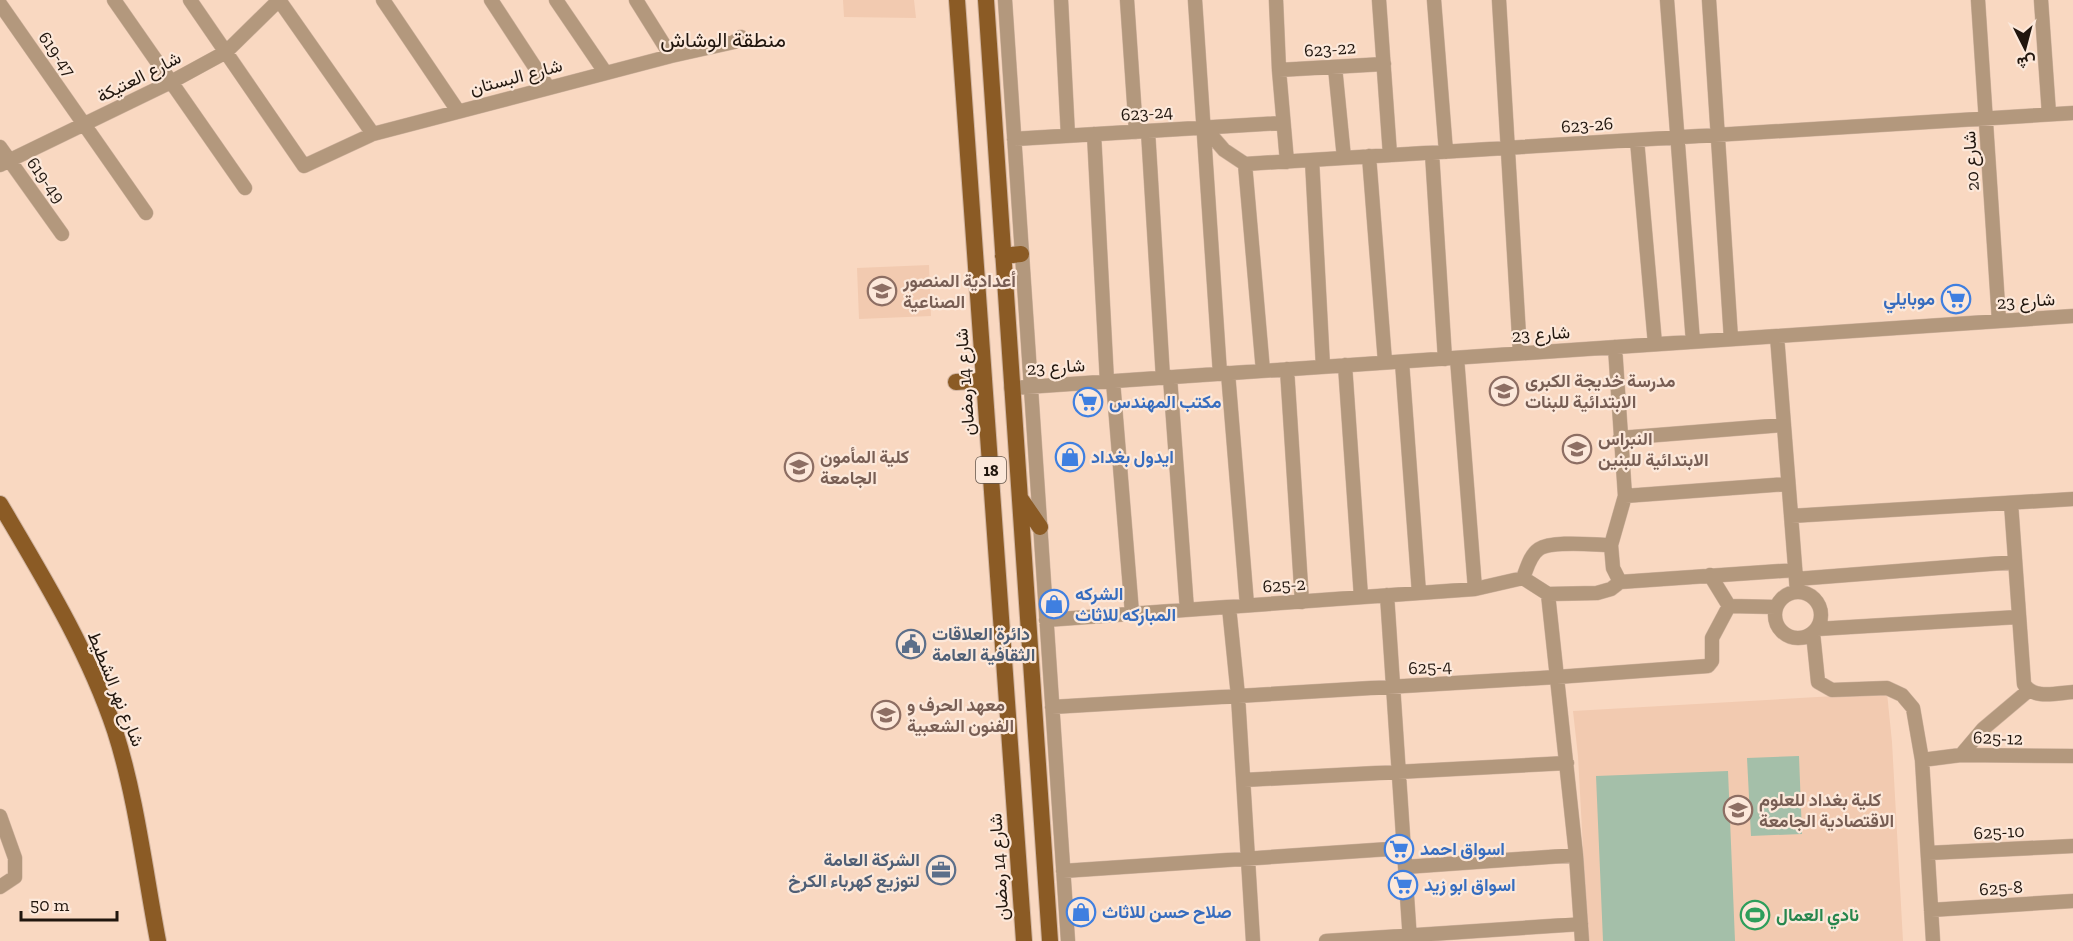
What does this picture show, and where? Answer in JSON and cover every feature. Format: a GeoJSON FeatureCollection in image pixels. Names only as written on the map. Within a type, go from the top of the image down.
{"type":"FeatureCollection","features":[{"type":"Feature","properties":{"kind":"main road","name":"شارع 14 رمضان"},"geometry":{"type":"LineString","coordinates":[[957,0],[1024,941]]}},
{"type":"Feature","properties":{"kind":"main road","name":"18"},"geometry":{"type":"LineString","coordinates":[[986,0],[1050,941]]}},
{"type":"Feature","properties":{"kind":"main road"},"geometry":{"type":"LineString","coordinates":[[1003,256],[1021,254]]}},
{"type":"Feature","properties":{"kind":"main road"},"geometry":{"type":"LineString","coordinates":[[956,382],[984,380]]}},
{"type":"Feature","properties":{"kind":"main road"},"geometry":{"type":"LineString","coordinates":[[1019,495],[1040,527]]}},
{"type":"Feature","properties":{"kind":"main road","name":"شارع نهر الشطيط"},"geometry":{"type":"LineString","coordinates":[[0,504],[71,629],[105,703],[124,762],[158,941]]}},
{"type":"Feature","properties":{"kind":"street"},"geometry":{"type":"LineString","coordinates":[[114,0],[245,188]]}},
{"type":"Feature","properties":{"kind":"street"},"geometry":{"type":"LineString","coordinates":[[190,0],[226,52]]}},
{"type":"Feature","properties":{"kind":"street"},"geometry":{"type":"LineString","coordinates":[[279,0],[373,134]]}},
{"type":"Feature","properties":{"kind":"street","name":"شارع العتيکة"},"geometry":{"type":"LineString","coordinates":[[5,162],[171,82],[226,52],[279,0]]}},
{"type":"Feature","properties":{"kind":"street"},"geometry":{"type":"LineString","coordinates":[[383,0],[458,111]]}},
{"type":"Feature","properties":{"kind":"street"},"geometry":{"type":"LineString","coordinates":[[491,0],[548,87]]}},
{"type":"Feature","properties":{"kind":"street"},"geometry":{"type":"LineString","coordinates":[[556,0],[605,72]]}},
{"type":"Feature","properties":{"kind":"street"},"geometry":{"type":"LineString","coordinates":[[636,0],[671,56]]}},
{"type":"Feature","properties":{"kind":"street"},"geometry":{"type":"LineString","coordinates":[[1005,0],[1068,941]]}},
{"type":"Feature","properties":{"kind":"street"},"geometry":{"type":"LineString","coordinates":[[1061,0],[1068,136]]}},
{"type":"Feature","properties":{"kind":"street"},"geometry":{"type":"LineString","coordinates":[[1127,0],[1142,132],[1187,610]]}},
{"type":"Feature","properties":{"kind":"street"},"geometry":{"type":"LineString","coordinates":[[1195,0],[1224,374],[1246,606]]}},
{"type":"Feature","properties":{"kind":"street"},"geometry":{"type":"LineString","coordinates":[[1276,0],[1282,123],[1287,162]]}},
{"type":"Feature","properties":{"kind":"street"},"geometry":{"type":"LineString","coordinates":[[1378,0],[1390,155]]}},
{"type":"Feature","properties":{"kind":"street"},"geometry":{"type":"LineString","coordinates":[[1434,0],[1439,152],[1451,358],[1475,589]]}},
{"type":"Feature","properties":{"kind":"street"},"geometry":{"type":"LineString","coordinates":[[1499,0],[1506,148],[1520,353]]}},
{"type":"Feature","properties":{"kind":"street"},"geometry":{"type":"LineString","coordinates":[[1667,0],[1693,342]]}},
{"type":"Feature","properties":{"kind":"street"},"geometry":{"type":"LineString","coordinates":[[1709,0],[1731,339]]}},
{"type":"Feature","properties":{"kind":"street","name":"شارع 20"},"geometry":{"type":"LineString","coordinates":[[1978,0],[1999,321]]}},
{"type":"Feature","properties":{"kind":"street"},"geometry":{"type":"LineString","coordinates":[[2041,0],[2049,114]]}},
{"type":"Feature","properties":{"kind":"street","name":"619-47"},"geometry":{"type":"LineString","coordinates":[[0,4],[146,213]]}},
{"type":"Feature","properties":{"kind":"street","name":"شارع البستان"},"geometry":{"type":"LineString","coordinates":[[226,52],[304,166],[373,134],[605,72],[734,42],[741,37]]}},
{"type":"Feature","properties":{"kind":"street","name":"623-22"},"geometry":{"type":"LineString","coordinates":[[1279,70],[1383,64]]}},
{"type":"Feature","properties":{"kind":"street"},"geometry":{"type":"LineString","coordinates":[[1335,67],[1344,158]]}},
{"type":"Feature","properties":{"kind":"street","name":"623-26"},"geometry":{"type":"LineString","coordinates":[[1245,164],[2073,113]]}},
{"type":"Feature","properties":{"kind":"street","name":"623-24"},"geometry":{"type":"LineString","coordinates":[[1014,139],[1282,123]]}},
{"type":"Feature","properties":{"kind":"street"},"geometry":{"type":"LineString","coordinates":[[1205,128],[1224,150],[1245,164],[1263,371]]}},
{"type":"Feature","properties":{"kind":"street"},"geometry":{"type":"LineString","coordinates":[[1094,134],[1110,381],[1132,614]]}},
{"type":"Feature","properties":{"kind":"street"},"geometry":{"type":"LineString","coordinates":[[1637,140],[1655,344]]}},
{"type":"Feature","properties":{"kind":"street","name":"619-49"},"geometry":{"type":"LineString","coordinates":[[0,147],[5,162],[62,234]]}},
{"type":"Feature","properties":{"kind":"street"},"geometry":{"type":"LineString","coordinates":[[1369,156],[1385,363]]}},
{"type":"Feature","properties":{"kind":"street"},"geometry":{"type":"LineString","coordinates":[[1312,160],[1323,367]]}},
{"type":"Feature","properties":{"kind":"street","name":"شارع 23"},"geometry":{"type":"LineString","coordinates":[[1011,388],[2073,315]]}},
{"type":"Feature","properties":{"kind":"street"},"geometry":{"type":"LineString","coordinates":[[1777,336],[1796,581],[1820,608],[1820,622],[1815,631],[1818,682],[1832,690],[1887,688],[1902,695],[1913,708],[1922,760],[1933,941]]}},
{"type":"Feature","properties":{"kind":"street"},"geometry":{"type":"LineString","coordinates":[[1615,347],[1625,496],[1611,545],[1612,568],[1620,582]]}},
{"type":"Feature","properties":{"kind":"street"},"geometry":{"type":"LineString","coordinates":[[1402,362],[1419,593]]}},
{"type":"Feature","properties":{"kind":"street"},"geometry":{"type":"LineString","coordinates":[[1346,365],[1361,597]]}},
{"type":"Feature","properties":{"kind":"street"},"geometry":{"type":"LineString","coordinates":[[1287,369],[1302,602]]}},
{"type":"Feature","properties":{"kind":"street"},"geometry":{"type":"LineString","coordinates":[[1620,438],[1784,425]]}},
{"type":"Feature","properties":{"kind":"street"},"geometry":{"type":"LineString","coordinates":[[1625,496],[1788,484]]}},
{"type":"Feature","properties":{"kind":"street"},"geometry":{"type":"LineString","coordinates":[[1791,516],[2073,499]]}},
{"type":"Feature","properties":{"kind":"street"},"geometry":{"type":"LineString","coordinates":[[2011,503],[2024,684],[2028,691],[2034,694],[2073,692]]}},
{"type":"Feature","properties":{"kind":"street"},"geometry":{"type":"LineString","coordinates":[[1611,545],[1550,545],[1540,548],[1531,558],[1523,578],[1548,594],[1597,593],[1611,589],[1620,582],[1710,575],[1796,581],[2015,562]]}},
{"type":"Feature","properties":{"kind":"street"},"geometry":{"type":"LineString","coordinates":[[1710,575],[1729,606],[1776,607]]}},
{"type":"Feature","properties":{"kind":"street","name":"625-2"},"geometry":{"type":"LineString","coordinates":[[1046,620],[1475,589],[1523,578]]}},
{"type":"Feature","properties":{"kind":"street"},"geometry":{"type":"LineString","coordinates":[[1796,581],[1776,607],[1776,622],[1785,634],[1799,639],[1815,631],[2018,617]]}},
{"type":"Feature","properties":{"kind":"street"},"geometry":{"type":"LineString","coordinates":[[1548,594],[1567,763],[1582,941]]}},
{"type":"Feature","properties":{"kind":"street"},"geometry":{"type":"LineString","coordinates":[[1387,596],[1410,938]]}},
{"type":"Feature","properties":{"kind":"street","name":"625-4"},"geometry":{"type":"LineString","coordinates":[[1052,707],[1708,666],[1712,661],[1712,638],[1729,606]]}},
{"type":"Feature","properties":{"kind":"street"},"geometry":{"type":"LineString","coordinates":[[1229,607],[1238,696],[1253,941]]}},
{"type":"Feature","properties":{"kind":"street"},"geometry":{"type":"LineString","coordinates":[[1961,755],[1983,729],[2028,691]]}},
{"type":"Feature","properties":{"kind":"street","name":"625-12"},"geometry":{"type":"LineString","coordinates":[[1922,760],[1961,755],[2073,756]]}},
{"type":"Feature","properties":{"kind":"street"},"geometry":{"type":"LineString","coordinates":[[1244,780],[1567,763]]}},
{"type":"Feature","properties":{"kind":"street"},"geometry":{"type":"LineString","coordinates":[[0,816],[15,858],[15,877],[0,887]]}},
{"type":"Feature","properties":{"kind":"street","name":"625-10"},"geometry":{"type":"LineString","coordinates":[[1928,853],[2073,846]]}},
{"type":"Feature","properties":{"kind":"street"},"geometry":{"type":"LineString","coordinates":[[1063,871],[1404,848]]}},
{"type":"Feature","properties":{"kind":"street"},"geometry":{"type":"LineString","coordinates":[[1405,867],[1576,855]]}},
{"type":"Feature","properties":{"kind":"street","name":"625-8"},"geometry":{"type":"LineString","coordinates":[[1931,910],[2073,901]]}},
{"type":"Feature","properties":{"kind":"street"},"geometry":{"type":"LineString","coordinates":[[1326,941],[1410,938],[1581,924]]}},
{"type":"Feature","properties":{"kind":"shaded area"},"geometry":{"type":"Polygon","coordinates":[[[843,0],[914,0],[916,18],[844,17],[843,0]]]}},
{"type":"Feature","properties":{"kind":"shaded area"},"geometry":{"type":"Polygon","coordinates":[[[929,265],[931,316],[859,319],[857,268],[929,265]]]}},
{"type":"Feature","properties":{"kind":"shaded area","name":"كلية بغداد للعلوم الاقتصادية الجامعة"},"geometry":{"type":"Polygon","coordinates":[[[1887,693],[1892,742],[1903,941],[1588,941],[1578,756],[1573,711],[1887,693]]]}},
{"type":"Feature","properties":{"kind":"green space"},"geometry":{"type":"Polygon","coordinates":[[[1799,756],[1802,834],[1751,836],[1747,758],[1799,756]]]}},
{"type":"Feature","properties":{"kind":"green space"},"geometry":{"type":"Polygon","coordinates":[[[1728,771],[1735,941],[1603,941],[1596,776],[1728,771]]]}},
{"type":"Feature","properties":{"kind":"place","name":"أعدادية المنصور الصناعية"},"geometry":{"type":"Point","coordinates":[882,291]}},
{"type":"Feature","properties":{"kind":"place","name":"موبايلي"},"geometry":{"type":"Point","coordinates":[1956,299]}},
{"type":"Feature","properties":{"kind":"place","name":"مدرسة خديجة الكبرى الابتدائية للبنات"},"geometry":{"type":"Point","coordinates":[1504,391]}},
{"type":"Feature","properties":{"kind":"place","name":"مكتب المهندس"},"geometry":{"type":"Point","coordinates":[1088,402]}},
{"type":"Feature","properties":{"kind":"place","name":"النبراس الابتدائية للبنين"},"geometry":{"type":"Point","coordinates":[1577,449]}},
{"type":"Feature","properties":{"kind":"place","name":"ايدول بغداد"},"geometry":{"type":"Point","coordinates":[1070,457]}},
{"type":"Feature","properties":{"kind":"place","name":"كلية المأمون الجامعة"},"geometry":{"type":"Point","coordinates":[799,467]}},
{"type":"Feature","properties":{"kind":"place","name":"الشركه المباركه للاثاث"},"geometry":{"type":"Point","coordinates":[1054,604]}},
{"type":"Feature","properties":{"kind":"place","name":"دائرة العلاقات الثقافية العامة"},"geometry":{"type":"Point","coordinates":[911,644]}},
{"type":"Feature","properties":{"kind":"place","name":"معهد الحرف و الفنون الشعبية"},"geometry":{"type":"Point","coordinates":[886,715]}},
{"type":"Feature","properties":{"kind":"place","name":"كلية بغداد للعلوم الاقتصادية الجامعة"},"geometry":{"type":"Point","coordinates":[1738,810]}},
{"type":"Feature","properties":{"kind":"place","name":"اسواق احمد"},"geometry":{"type":"Point","coordinates":[1399,849]}},
{"type":"Feature","properties":{"kind":"place","name":"الشركة العامة لتوزيع كهرباء الكرخ"},"geometry":{"type":"Point","coordinates":[941,870]}},
{"type":"Feature","properties":{"kind":"place","name":"اسواق ابو زيد"},"geometry":{"type":"Point","coordinates":[1403,885]}},
{"type":"Feature","properties":{"kind":"place","name":"صلاح حسن للاثاث"},"geometry":{"type":"Point","coordinates":[1081,912]}},
{"type":"Feature","properties":{"kind":"place","name":"نادي العمال"},"geometry":{"type":"Point","coordinates":[1755,915]}},
{"type":"Feature","properties":{"kind":"district","name":"منطقة الوشاش"},"geometry":{"type":"Point","coordinates":[723,40]}}]}
